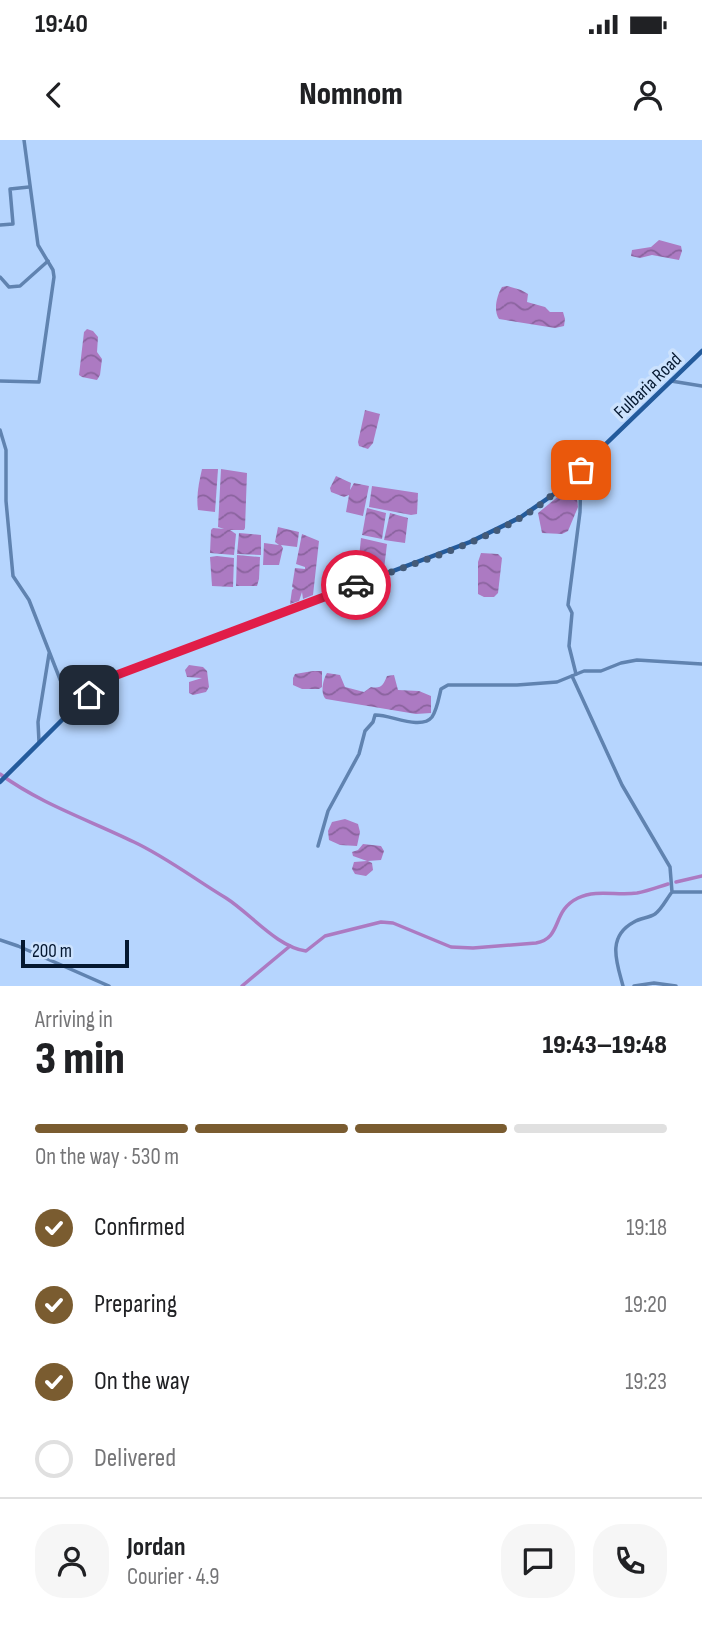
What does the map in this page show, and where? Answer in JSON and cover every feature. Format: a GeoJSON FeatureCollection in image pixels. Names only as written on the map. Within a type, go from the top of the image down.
{"type":"FeatureCollection","features":[{"type":"Feature","properties":{"kind":"main road","name":"Fulbaria Road"},"geometry":{"type":"LineString","coordinates":[[0,782],[106,679],[470,542],[538,506],[581,470],[702,351]]}},
{"type":"Feature","properties":{"kind":"street"},"geometry":{"type":"LineString","coordinates":[[0,381],[39,382],[54,277],[38,245],[24,140]]}},
{"type":"Feature","properties":{"kind":"street"},"geometry":{"type":"LineString","coordinates":[[0,225],[13,224],[10,189],[29,187]]}},
{"type":"Feature","properties":{"kind":"street"},"geometry":{"type":"LineString","coordinates":[[0,277],[9,287],[20,286],[48,261]]}},
{"type":"Feature","properties":{"kind":"street"},"geometry":{"type":"LineString","coordinates":[[671,381],[702,386]]}},
{"type":"Feature","properties":{"kind":"street"},"geometry":{"type":"LineString","coordinates":[[0,430],[6,450],[6,501],[13,576],[29,600],[72,710]]}},
{"type":"Feature","properties":{"kind":"street"},"geometry":{"type":"LineString","coordinates":[[581,470],[580,512],[568,605],[572,613],[569,646],[574,675],[622,785],[670,867],[672,892],[654,914],[630,923],[617,939],[617,971],[622,986]]}},
{"type":"Feature","properties":{"kind":"street"},"geometry":{"type":"LineString","coordinates":[[39,742],[39,715],[50,654]]}},
{"type":"Feature","properties":{"kind":"street"},"geometry":{"type":"LineString","coordinates":[[318,846],[328,811],[359,754],[365,731],[375,715],[407,722],[428,720],[433,716],[441,689],[447,685],[557,682],[574,675],[601,671],[638,660],[702,664]]}},
{"type":"Feature","properties":{"kind":"street"},"geometry":{"type":"LineString","coordinates":[[672,892],[702,892]]}},
{"type":"Feature","properties":{"kind":"street"},"geometry":{"type":"LineString","coordinates":[[0,940],[109,986]]}},
{"type":"Feature","properties":{"kind":"street"},"geometry":{"type":"LineString","coordinates":[[634,986],[654,983],[676,986]]}},
{"type":"Feature","properties":{"kind":"water"},"geometry":{"type":"Polygon","coordinates":[[[659,240],[681,246],[679,260],[652,255],[640,258],[631,256],[632,250],[651,247],[659,240]]]}},
{"type":"Feature","properties":{"kind":"water"},"geometry":{"type":"Polygon","coordinates":[[[507,286],[528,294],[527,302],[545,307],[550,312],[563,312],[564,326],[555,328],[499,319],[496,311],[497,298],[502,287],[507,286]]]}},
{"type":"Feature","properties":{"kind":"water"},"geometry":{"type":"Polygon","coordinates":[[[87,329],[98,337],[97,352],[102,359],[97,380],[79,375],[84,332],[87,329]]]}},
{"type":"Feature","properties":{"kind":"water"},"geometry":{"type":"Polygon","coordinates":[[[365,410],[380,414],[373,443],[368,449],[359,446],[358,442],[365,410]]]}},
{"type":"Feature","properties":{"kind":"water"},"geometry":{"type":"Polygon","coordinates":[[[202,469],[218,469],[215,512],[198,510],[202,469]]]}},
{"type":"Feature","properties":{"kind":"water"},"geometry":{"type":"Polygon","coordinates":[[[221,469],[247,473],[245,528],[230,530],[236,534],[234,555],[210,553],[211,530],[224,529],[218,527],[221,469]]]}},
{"type":"Feature","properties":{"kind":"water"},"geometry":{"type":"Polygon","coordinates":[[[336,476],[351,483],[350,490],[354,483],[369,486],[363,516],[346,512],[349,495],[344,497],[331,492],[330,488],[336,476]]]}},
{"type":"Feature","properties":{"kind":"water"},"geometry":{"type":"Polygon","coordinates":[[[572,485],[576,489],[578,507],[568,531],[562,534],[542,533],[538,513],[572,485]]]}},
{"type":"Feature","properties":{"kind":"water"},"geometry":{"type":"Polygon","coordinates":[[[372,486],[418,493],[417,514],[369,507],[372,486]]]}},
{"type":"Feature","properties":{"kind":"water"},"geometry":{"type":"Polygon","coordinates":[[[367,508],[386,513],[382,539],[362,535],[367,508]]]}},
{"type":"Feature","properties":{"kind":"water"},"geometry":{"type":"Polygon","coordinates":[[[390,513],[408,518],[405,543],[384,540],[390,513]]]}},
{"type":"Feature","properties":{"kind":"water"},"geometry":{"type":"Polygon","coordinates":[[[278,527],[299,532],[297,547],[281,545],[283,548],[279,565],[263,565],[264,543],[279,545],[275,542],[278,527]]]}},
{"type":"Feature","properties":{"kind":"water"},"geometry":{"type":"Polygon","coordinates":[[[239,533],[261,535],[261,555],[237,554],[239,533]]]}},
{"type":"Feature","properties":{"kind":"water"},"geometry":{"type":"Polygon","coordinates":[[[302,534],[319,541],[313,595],[303,599],[302,592],[299,601],[290,604],[295,568],[305,569],[296,564],[302,534]]]}},
{"type":"Feature","properties":{"kind":"water"},"geometry":{"type":"Polygon","coordinates":[[[361,538],[387,544],[384,569],[359,579],[357,577],[361,538]]]}},
{"type":"Feature","properties":{"kind":"water"},"geometry":{"type":"Polygon","coordinates":[[[481,553],[498,554],[502,558],[498,593],[494,597],[478,594],[478,562],[481,553]]]}},
{"type":"Feature","properties":{"kind":"water"},"geometry":{"type":"Polygon","coordinates":[[[237,555],[260,557],[257,586],[236,586],[237,555]]]}},
{"type":"Feature","properties":{"kind":"water"},"geometry":{"type":"Polygon","coordinates":[[[210,557],[234,558],[233,587],[212,586],[210,557]]]}},
{"type":"Feature","properties":{"kind":"water"},"geometry":{"type":"Polygon","coordinates":[[[189,665],[203,667],[207,671],[209,687],[206,692],[193,695],[189,693],[189,682],[202,678],[187,677],[185,670],[189,665]]]}},
{"type":"Feature","properties":{"kind":"water"},"geometry":{"type":"Polygon","coordinates":[[[322,671],[322,687],[302,689],[293,685],[295,674],[322,671]]]}},
{"type":"Feature","properties":{"kind":"water"},"geometry":{"type":"Polygon","coordinates":[[[327,673],[340,675],[345,687],[364,692],[371,687],[380,687],[387,676],[394,675],[398,690],[419,691],[431,696],[431,713],[416,714],[326,699],[323,686],[327,673]]]}},
{"type":"Feature","properties":{"kind":"water"},"geometry":{"type":"Polygon","coordinates":[[[345,819],[358,824],[360,832],[357,846],[340,845],[329,840],[328,831],[332,822],[345,819]]]}},
{"type":"Feature","properties":{"kind":"water"},"geometry":{"type":"Polygon","coordinates":[[[363,844],[381,846],[384,851],[381,860],[368,861],[372,863],[373,870],[366,876],[355,874],[352,869],[354,862],[367,861],[353,856],[352,852],[363,844]]]}},
{"type":"Feature","properties":{"kind":"waterway"},"geometry":{"type":"LineString","coordinates":[[0,774],[49,803],[158,855],[226,898],[275,937],[306,951],[325,936],[381,922],[393,923],[451,947],[536,943],[550,936],[564,910],[578,898],[600,893],[637,893],[668,884]]}},
{"type":"Feature","properties":{"kind":"waterway"},"geometry":{"type":"LineString","coordinates":[[676,882],[702,876]]}},
{"type":"Feature","properties":{"kind":"waterway"},"geometry":{"type":"LineString","coordinates":[[242,986],[290,946]]}},
{"type":"Feature","properties":{"kind":"way so far"},"geometry":{"type":"LineString","coordinates":[[356,585],[498,529],[538,506],[581,470]]}},
{"type":"Feature","properties":{"kind":"route"},"geometry":{"type":"LineString","coordinates":[[89,695],[106,679],[356,585]]}}]}
